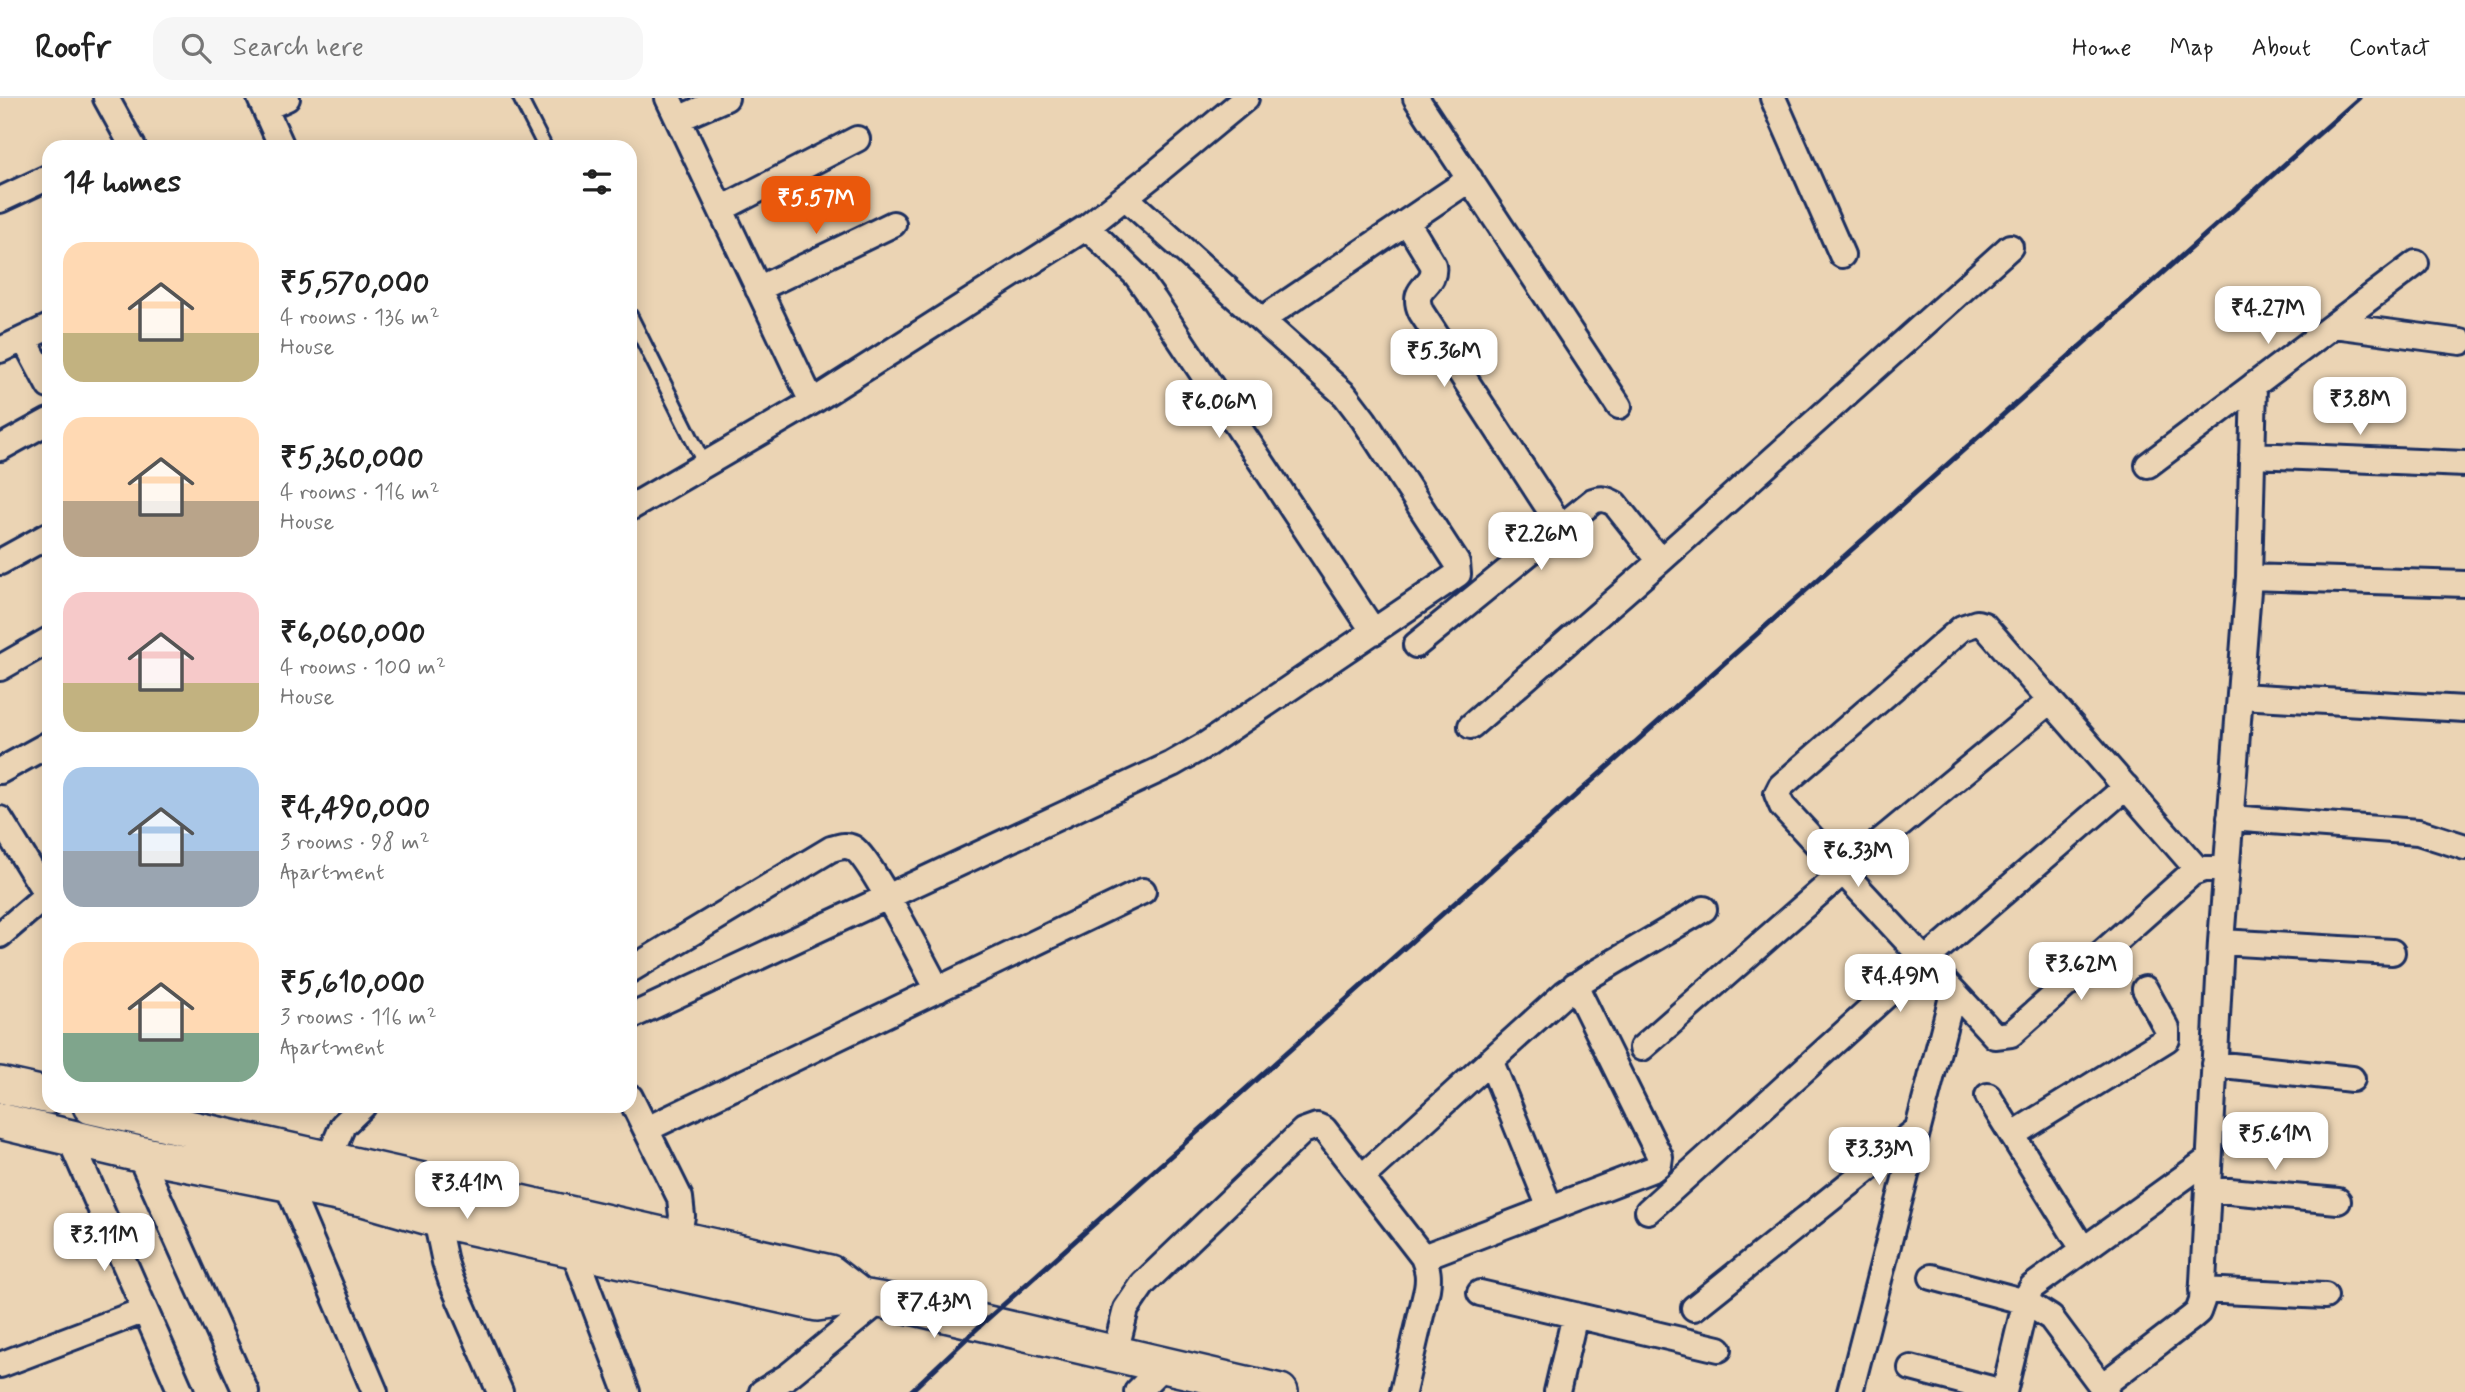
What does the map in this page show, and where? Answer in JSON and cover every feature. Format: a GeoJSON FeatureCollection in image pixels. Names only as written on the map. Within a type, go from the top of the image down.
{"type":"FeatureCollection","features":[{"type":"Feature","properties":{"kind":"main road"},"geometry":{"type":"LineString","coordinates":[[0,1085],[42,1094]]}},
{"type":"Feature","properties":{"kind":"main road"},"geometry":{"type":"LineString","coordinates":[[121,1113],[678,1241],[830,1273],[871,1299]]}},
{"type":"Feature","properties":{"kind":"main road"},"geometry":{"type":"LineString","coordinates":[[0,1121],[139,1154],[363,1198],[436,1219],[817,1303],[871,1299],[1280,1392]]}},
{"type":"Feature","properties":{"kind":"street"},"geometry":{"type":"LineString","coordinates":[[106,98],[122,140]]}},
{"type":"Feature","properties":{"kind":"street"},"geometry":{"type":"LineString","coordinates":[[279,140],[262,103],[287,98]]}},
{"type":"Feature","properties":{"kind":"street"},"geometry":{"type":"LineString","coordinates":[[726,98],[673,108],[812,402]]}},
{"type":"Feature","properties":{"kind":"street"},"geometry":{"type":"LineString","coordinates":[[637,504],[812,402],[1087,227],[1246,98]]}},
{"type":"Feature","properties":{"kind":"street"},"geometry":{"type":"LineString","coordinates":[[1416,98],[1619,406]]}},
{"type":"Feature","properties":{"kind":"street"},"geometry":{"type":"LineString","coordinates":[[1773,98],[1842,255]]}},
{"type":"Feature","properties":{"kind":"street"},"geometry":{"type":"LineString","coordinates":[[720,209],[857,139]]}},
{"type":"Feature","properties":{"kind":"street"},"geometry":{"type":"LineString","coordinates":[[1263,320],[1469,179]]}},
{"type":"Feature","properties":{"kind":"street"},"geometry":{"type":"LineString","coordinates":[[0,200],[42,180]]}},
{"type":"Feature","properties":{"kind":"street"},"geometry":{"type":"LineString","coordinates":[[637,1014],[1172,764],[1207,744],[1458,574],[1457,563],[1345,395],[1125,197]]}},
{"type":"Feature","properties":{"kind":"street"},"geometry":{"type":"LineString","coordinates":[[1407,222],[1433,265],[1434,272],[1417,295],[1416,302],[1421,312],[1561,527]]}},
{"type":"Feature","properties":{"kind":"street"},"geometry":{"type":"LineString","coordinates":[[758,289],[893,223]]}},
{"type":"Feature","properties":{"kind":"street"},"geometry":{"type":"LineString","coordinates":[[1087,227],[1136,275],[1154,300],[1374,632]]}},
{"type":"Feature","properties":{"kind":"street"},"geometry":{"type":"LineString","coordinates":[[1471,726],[1661,561],[2010,247]]}},
{"type":"Feature","properties":{"kind":"street"},"geometry":{"type":"LineString","coordinates":[[2148,466],[2416,263]]}},
{"type":"Feature","properties":{"kind":"street"},"geometry":{"type":"LineString","coordinates":[[2334,325],[2461,342]]}},
{"type":"Feature","properties":{"kind":"street"},"geometry":{"type":"LineString","coordinates":[[0,351],[42,330]]}},
{"type":"Feature","properties":{"kind":"street"},"geometry":{"type":"LineString","coordinates":[[24,339],[42,373]]}},
{"type":"Feature","properties":{"kind":"street"},"geometry":{"type":"LineString","coordinates":[[1932,1278],[2026,1302],[2051,1318],[2104,1389],[2198,1312],[2202,1301],[2221,942],[2249,578],[2254,385]]}},
{"type":"Feature","properties":{"kind":"street"},"geometry":{"type":"LineString","coordinates":[[0,448],[42,425]]}},
{"type":"Feature","properties":{"kind":"street"},"geometry":{"type":"LineString","coordinates":[[2252,455],[2465,464]]}},
{"type":"Feature","properties":{"kind":"street"},"geometry":{"type":"LineString","coordinates":[[1416,645],[1592,501],[1608,499],[1615,504],[1661,561]]}},
{"type":"Feature","properties":{"kind":"street"},"geometry":{"type":"LineString","coordinates":[[0,562],[42,539]]}},
{"type":"Feature","properties":{"kind":"street"},"geometry":{"type":"LineString","coordinates":[[2249,578],[2465,584]]}},
{"type":"Feature","properties":{"kind":"street"},"geometry":{"type":"LineString","coordinates":[[2198,870],[1984,625],[1977,623],[1962,628],[1781,786],[1777,794],[1782,806],[1995,1036],[2011,1034],[2198,870],[2226,869]]}},
{"type":"Feature","properties":{"kind":"street"},"geometry":{"type":"LineString","coordinates":[[0,668],[42,644]]}},
{"type":"Feature","properties":{"kind":"street"},"geometry":{"type":"LineString","coordinates":[[2240,696],[2465,709]]}},
{"type":"Feature","properties":{"kind":"street"},"geometry":{"type":"LineString","coordinates":[[1642,1048],[1843,872],[2050,701]]}},
{"type":"Feature","properties":{"kind":"street"},"geometry":{"type":"LineString","coordinates":[[0,771],[42,748]]}},
{"type":"Feature","properties":{"kind":"street"},"geometry":{"type":"LineString","coordinates":[[1648,1211],[1924,961],[2126,787]]}},
{"type":"Feature","properties":{"kind":"street"},"geometry":{"type":"LineString","coordinates":[[2230,818],[2418,831],[2454,843]]}},
{"type":"Feature","properties":{"kind":"street"},"geometry":{"type":"LineString","coordinates":[[0,819],[42,885]]}},
{"type":"Feature","properties":{"kind":"street"},"geometry":{"type":"LineString","coordinates":[[637,966],[831,849],[842,846],[852,847],[860,854],[938,990]]}},
{"type":"Feature","properties":{"kind":"street"},"geometry":{"type":"LineString","coordinates":[[647,1129],[1143,891]]}},
{"type":"Feature","properties":{"kind":"street"},"geometry":{"type":"LineString","coordinates":[[0,935],[42,899]]}},
{"type":"Feature","properties":{"kind":"street"},"geometry":{"type":"LineString","coordinates":[[1362,1177],[1575,985],[1704,909]]}},
{"type":"Feature","properties":{"kind":"street"},"geometry":{"type":"LineString","coordinates":[[2221,942],[2392,952]]}},
{"type":"Feature","properties":{"kind":"street"},"geometry":{"type":"LineString","coordinates":[[1423,1257],[1653,1169],[1659,1164],[1660,1157],[1575,985]]}},
{"type":"Feature","properties":{"kind":"street"},"geometry":{"type":"LineString","coordinates":[[2012,1135],[2167,1039],[2167,1029],[2145,989]]}},
{"type":"Feature","properties":{"kind":"street"},"geometry":{"type":"LineString","coordinates":[[1850,1392],[1953,993]]}},
{"type":"Feature","properties":{"kind":"street"},"geometry":{"type":"LineString","coordinates":[[1491,1062],[1550,1208]]}},
{"type":"Feature","properties":{"kind":"street"},"geometry":{"type":"LineString","coordinates":[[2214,1064],[2352,1079]]}},
{"type":"Feature","properties":{"kind":"street"},"geometry":{"type":"LineString","coordinates":[[1988,1096],[2083,1249]]}},
{"type":"Feature","properties":{"kind":"street"},"geometry":{"type":"LineString","coordinates":[[637,1110],[680,1198],[682,1216],[678,1241]]}},
{"type":"Feature","properties":{"kind":"street"},"geometry":{"type":"LineString","coordinates":[[328,1160],[343,1125],[356,1113]]}},
{"type":"Feature","properties":{"kind":"street"},"geometry":{"type":"LineString","coordinates":[[1115,1353],[1126,1309],[1143,1284],[1303,1131],[1317,1126],[1324,1129],[1423,1257],[1429,1277],[1403,1392]]}},
{"type":"Feature","properties":{"kind":"street"},"geometry":{"type":"LineString","coordinates":[[1694,1308],[1918,1129]]}},
{"type":"Feature","properties":{"kind":"street"},"geometry":{"type":"LineString","coordinates":[[69,1137],[181,1392]]}},
{"type":"Feature","properties":{"kind":"street"},"geometry":{"type":"LineString","coordinates":[[139,1154],[246,1392]]}},
{"type":"Feature","properties":{"kind":"street"},"geometry":{"type":"LineString","coordinates":[[1911,1368],[2003,1392],[2032,1287],[2209,1159]]}},
{"type":"Feature","properties":{"kind":"street"},"geometry":{"type":"LineString","coordinates":[[286,1182],[374,1392]]}},
{"type":"Feature","properties":{"kind":"street"},"geometry":{"type":"LineString","coordinates":[[2208,1189],[2338,1201]]}},
{"type":"Feature","properties":{"kind":"street"},"geometry":{"type":"LineString","coordinates":[[436,1219],[451,1280],[500,1392]]}},
{"type":"Feature","properties":{"kind":"street"},"geometry":{"type":"LineString","coordinates":[[573,1249],[627,1392]]}},
{"type":"Feature","properties":{"kind":"street"},"geometry":{"type":"LineString","coordinates":[[2202,1290],[2325,1296]]}},
{"type":"Feature","properties":{"kind":"street"},"geometry":{"type":"LineString","coordinates":[[1480,1293],[1719,1349]]}},
{"type":"Feature","properties":{"kind":"street"},"geometry":{"type":"LineString","coordinates":[[762,1392],[788,1376],[871,1299]]}},
{"type":"Feature","properties":{"kind":"street"},"geometry":{"type":"LineString","coordinates":[[0,1365],[145,1310]]}},
{"type":"Feature","properties":{"kind":"street"},"geometry":{"type":"LineString","coordinates":[[1557,1392],[1575,1315]]}},
{"type":"Feature","properties":{"kind":"street"},"geometry":{"type":"LineString","coordinates":[[1137,1392],[1164,1365]]}},
{"type":"Feature","properties":{"kind":"lane"},"geometry":{"type":"LineString","coordinates":[[520,98],[541,140]]}},
{"type":"Feature","properties":{"kind":"lane"},"geometry":{"type":"LineString","coordinates":[[637,330],[705,465]]}},
{"type":"Feature","properties":{"kind":"railway"},"geometry":{"type":"LineString","coordinates":[[910,1392],[984,1322],[2359,98]]}}]}
